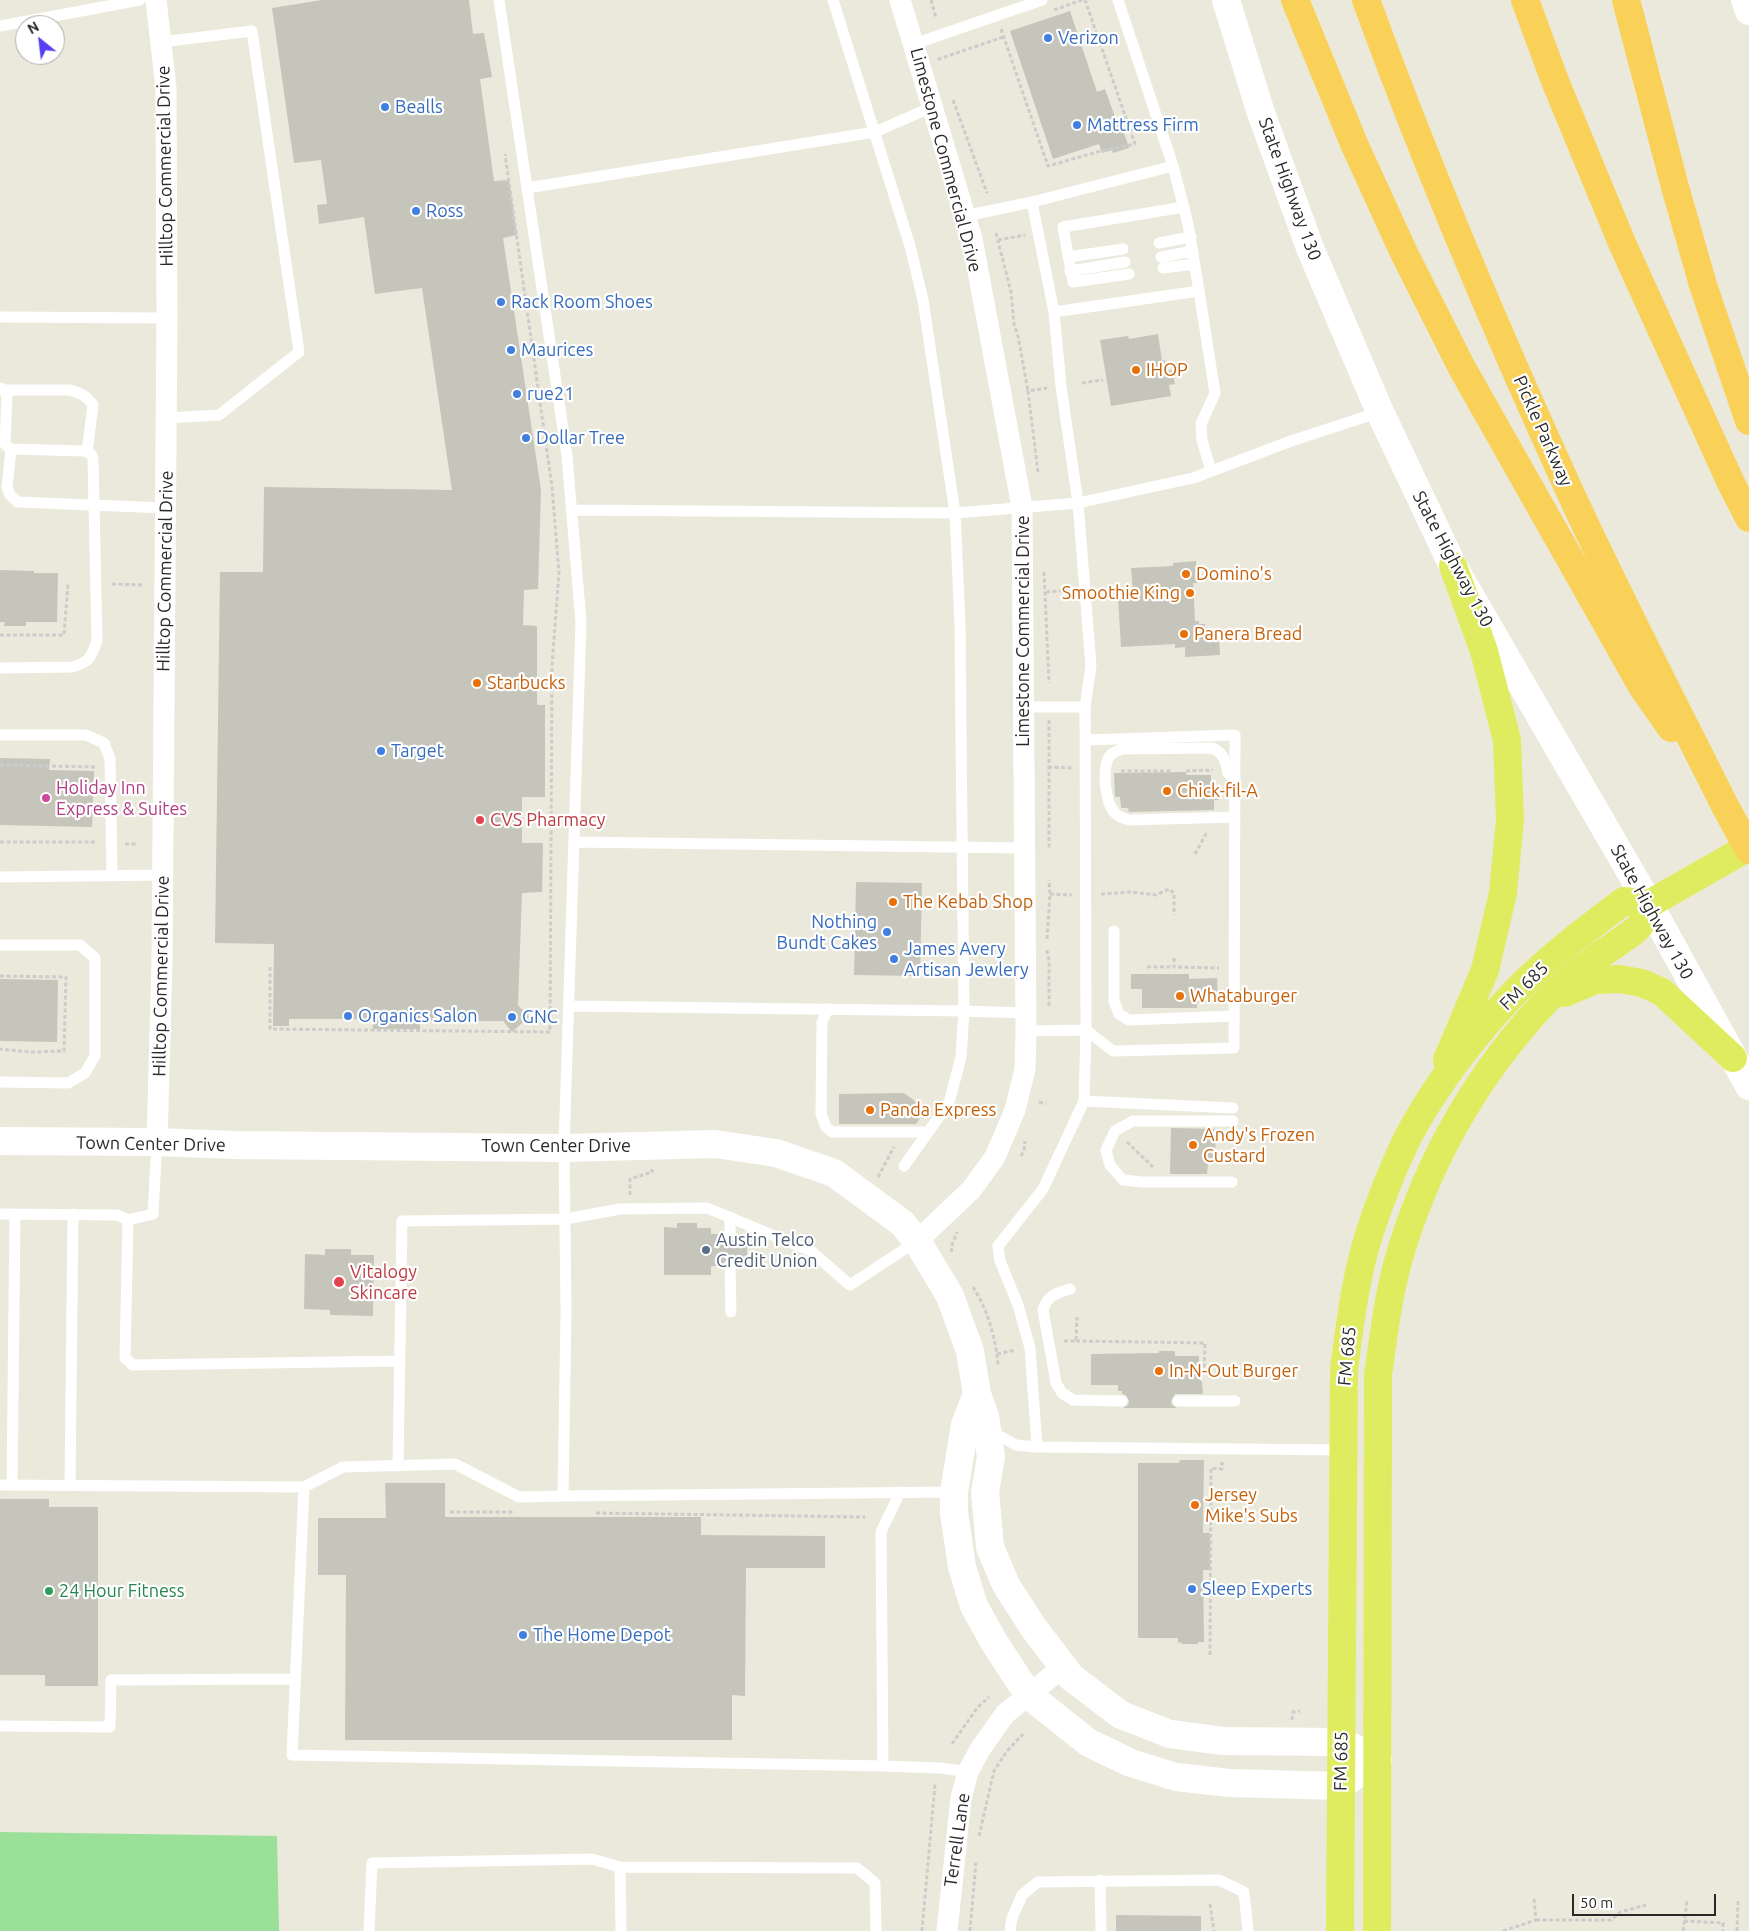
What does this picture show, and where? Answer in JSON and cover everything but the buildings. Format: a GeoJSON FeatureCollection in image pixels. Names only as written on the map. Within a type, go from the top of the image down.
{"type":"FeatureCollection","features":[{"type":"Feature","properties":{"kind":"highway"},"geometry":{"type":"LineString","coordinates":[[1295,0],[1355,146],[1404,254],[1462,368],[1643,688],[1725,806]]}},
{"type":"Feature","properties":{"kind":"highway","name":"Pickle Parkway"},"geometry":{"type":"LineString","coordinates":[[1366,0],[1418,137],[1499,335],[1571,494],[1725,806],[1749,848]]}},
{"type":"Feature","properties":{"kind":"highway"},"geometry":{"type":"LineString","coordinates":[[1526,0],[1555,81],[1622,243],[1731,483],[1749,518]]}},
{"type":"Feature","properties":{"kind":"highway"},"geometry":{"type":"LineString","coordinates":[[1626,0],[1703,285],[1749,421]]}},
{"type":"Feature","properties":{"kind":"main road","name":"FM 685"},"geometry":{"type":"LineString","coordinates":[[1340,1931],[1344,1369],[1353,1306],[1368,1239],[1389,1181],[1406,1142],[1432,1096],[1485,970],[1503,893],[1510,820],[1507,740],[1484,651],[1453,566]]}},
{"type":"Feature","properties":{"kind":"main road"},"geometry":{"type":"LineString","coordinates":[[1648,904],[1749,848]]}},
{"type":"Feature","properties":{"kind":"main road","name":"FM 685"},"geometry":{"type":"LineString","coordinates":[[1377,1931],[1378,1375],[1388,1308],[1402,1249],[1422,1191],[1438,1155],[1483,1078],[1512,1040],[1548,1000],[1595,958],[1640,926],[1648,904],[1624,901],[1578,936],[1535,974],[1490,1020],[1432,1096]]}},
{"type":"Feature","properties":{"kind":"main road"},"geometry":{"type":"LineString","coordinates":[[1548,1000],[1595,980],[1619,979],[1638,982],[1662,992],[1733,1058]]}},
{"type":"Feature","properties":{"kind":"street","name":"Hilltop Commercial Drive"},"geometry":{"type":"LineString","coordinates":[[156,0],[166,88],[167,318],[162,962],[157,1142]]}},
{"type":"Feature","properties":{"kind":"street","name":"Limestone Commercial Drive"},"geometry":{"type":"LineString","coordinates":[[900,0],[972,240],[1022,507],[1026,1022],[1024,1069],[1015,1110],[995,1157],[971,1190],[917,1241]]}},
{"type":"Feature","properties":{"kind":"street","name":"State Highway 130"},"geometry":{"type":"LineString","coordinates":[[1226,0],[1261,113],[1310,248],[1380,412],[1453,566],[1648,904],[1749,1086]]}},
{"type":"Feature","properties":{"kind":"street"},"geometry":{"type":"LineString","coordinates":[[1745,0],[1749,11]]}},
{"type":"Feature","properties":{"kind":"street","name":"Town Center Drive"},"geometry":{"type":"LineString","coordinates":[[0,1141],[157,1142],[234,1146],[564,1148],[715,1144],[776,1153],[834,1173],[902,1224],[917,1241],[950,1296],[970,1352],[987,1429],[991,1457],[984,1492],[990,1547],[1006,1585],[1071,1677],[1121,1715],[1170,1734],[1223,1741],[1342,1742],[1378,1760]]}},
{"type":"Feature","properties":{"kind":"street"},"geometry":{"type":"LineString","coordinates":[[978,1394],[965,1424],[954,1492],[954,1513],[962,1567],[974,1606],[994,1642],[1036,1701],[1089,1743],[1132,1763],[1176,1777],[1229,1783],[1340,1786],[1378,1760]]}},
{"type":"Feature","properties":{"kind":"street"},"geometry":{"type":"LineString","coordinates":[[954,1492],[984,1492]]}},
{"type":"Feature","properties":{"kind":"street","name":"Terrell Lane"},"geometry":{"type":"LineString","coordinates":[[947,1931],[960,1798],[968,1772],[979,1751],[1005,1714],[1063,1667]]}},
{"type":"Feature","properties":{"kind":"street"},"geometry":{"type":"LineString","coordinates":[[1223,1741],[1229,1783]]}},
{"type":"Feature","properties":{"kind":"lane"},"geometry":{"type":"LineString","coordinates":[[0,26],[140,0]]}},
{"type":"Feature","properties":{"kind":"lane"},"geometry":{"type":"LineString","coordinates":[[499,0],[567,456],[581,622],[564,1148],[566,1312],[562,1496]]}},
{"type":"Feature","properties":{"kind":"lane"},"geometry":{"type":"LineString","coordinates":[[833,0],[910,246],[923,300],[955,513],[960,624],[964,1010],[961,1057],[948,1103],[904,1166]]}},
{"type":"Feature","properties":{"kind":"lane"},"geometry":{"type":"LineString","coordinates":[[914,44],[1042,0]]}},
{"type":"Feature","properties":{"kind":"lane"},"geometry":{"type":"LineString","coordinates":[[1118,0],[1173,166],[1191,237],[1215,393],[1201,424],[1202,440],[1211,471]]}},
{"type":"Feature","properties":{"kind":"lane"},"geometry":{"type":"LineString","coordinates":[[161,42],[252,31],[299,352],[219,415],[166,418]]}},
{"type":"Feature","properties":{"kind":"lane"},"geometry":{"type":"LineString","coordinates":[[527,188],[874,132],[932,107]]}},
{"type":"Feature","properties":{"kind":"lane"},"geometry":{"type":"LineString","coordinates":[[965,216],[1032,202],[1173,166]]}},
{"type":"Feature","properties":{"kind":"lane"},"geometry":{"type":"LineString","coordinates":[[1032,202],[1054,312],[1061,386],[1078,503],[1090,666],[1085,707],[1086,1030],[1084,1101],[1043,1189],[998,1246],[1000,1261],[1018,1305],[1030,1348],[1037,1447]]}},
{"type":"Feature","properties":{"kind":"lane"},"geometry":{"type":"LineString","coordinates":[[1129,274],[1073,282],[1063,227],[1184,207]]}},
{"type":"Feature","properties":{"kind":"lane"},"geometry":{"type":"LineString","coordinates":[[1158,243],[1191,237]]}},
{"type":"Feature","properties":{"kind":"lane"},"geometry":{"type":"LineString","coordinates":[[1068,257],[1123,249]]}},
{"type":"Feature","properties":{"kind":"lane"},"geometry":{"type":"LineString","coordinates":[[1193,251],[1162,262],[1195,264]]}},
{"type":"Feature","properties":{"kind":"lane"},"geometry":{"type":"LineString","coordinates":[[1070,271],[1125,262]]}},
{"type":"Feature","properties":{"kind":"lane"},"geometry":{"type":"LineString","coordinates":[[1054,312],[1199,291]]}},
{"type":"Feature","properties":{"kind":"lane"},"geometry":{"type":"LineString","coordinates":[[0,317],[167,318]]}},
{"type":"Feature","properties":{"kind":"lane"},"geometry":{"type":"LineString","coordinates":[[2,389],[6,396],[5,444],[11,450],[7,487],[10,495],[18,502],[165,508]]}},
{"type":"Feature","properties":{"kind":"lane"},"geometry":{"type":"LineString","coordinates":[[2,389],[70,390],[88,398],[93,405],[87,452]]}},
{"type":"Feature","properties":{"kind":"lane"},"geometry":{"type":"LineString","coordinates":[[572,510],[955,513],[1078,503],[1193,478],[1291,441],[1380,412]]}},
{"type":"Feature","properties":{"kind":"lane"},"geometry":{"type":"LineString","coordinates":[[0,668],[72,667],[83,664],[92,655],[97,641],[93,459],[91,454],[87,452],[11,449],[5,444]]}},
{"type":"Feature","properties":{"kind":"lane"},"geometry":{"type":"LineString","coordinates":[[1024,707],[1085,707]]}},
{"type":"Feature","properties":{"kind":"lane"},"geometry":{"type":"LineString","coordinates":[[0,735],[86,735],[104,744],[110,759],[112,876]]}},
{"type":"Feature","properties":{"kind":"lane"},"geometry":{"type":"LineString","coordinates":[[569,1006],[964,1010],[1026,1022],[1086,1030],[1113,1051],[1234,1048],[1235,735],[1085,740]]}},
{"type":"Feature","properties":{"kind":"lane"},"geometry":{"type":"LineString","coordinates":[[1235,778],[1228,773],[1226,760],[1217,750],[1212,748],[1122,749],[1114,752],[1108,758],[1106,776],[1108,803],[1115,814],[1129,820],[1235,817]]}},
{"type":"Feature","properties":{"kind":"lane"},"geometry":{"type":"LineString","coordinates":[[574,842],[1024,848]]}},
{"type":"Feature","properties":{"kind":"lane"},"geometry":{"type":"LineString","coordinates":[[0,877],[163,875]]}},
{"type":"Feature","properties":{"kind":"lane"},"geometry":{"type":"LineString","coordinates":[[1114,931],[1114,1001],[1119,1014],[1130,1020],[1234,1016]]}},
{"type":"Feature","properties":{"kind":"lane"},"geometry":{"type":"LineString","coordinates":[[0,945],[80,945],[96,958],[96,978],[95,1056],[85,1073],[68,1083],[0,1082]]}},
{"type":"Feature","properties":{"kind":"lane"},"geometry":{"type":"LineString","coordinates":[[828,1009],[822,1022],[821,1114],[826,1127],[832,1132],[928,1132]]}},
{"type":"Feature","properties":{"kind":"lane"},"geometry":{"type":"LineString","coordinates":[[1084,1101],[1233,1108]]}},
{"type":"Feature","properties":{"kind":"lane"},"geometry":{"type":"LineString","coordinates":[[1232,1182],[1142,1182],[1123,1180],[1110,1165],[1106,1150],[1115,1131],[1133,1121],[1233,1121]]}},
{"type":"Feature","properties":{"kind":"lane"},"geometry":{"type":"LineString","coordinates":[[0,1214],[117,1214],[128,1220],[153,1214],[157,1142]]}},
{"type":"Feature","properties":{"kind":"lane"},"geometry":{"type":"LineString","coordinates":[[398,1466],[402,1221],[565,1219],[634,1208],[707,1208],[811,1251],[850,1284],[917,1241]]}},
{"type":"Feature","properties":{"kind":"lane"},"geometry":{"type":"LineString","coordinates":[[16,1214],[6,1485],[304,1487],[343,1467],[455,1464],[519,1497],[954,1492]]}},
{"type":"Feature","properties":{"kind":"lane"},"geometry":{"type":"LineString","coordinates":[[70,1485],[72,1214]]}},
{"type":"Feature","properties":{"kind":"lane"},"geometry":{"type":"LineString","coordinates":[[730,1217],[730,1234]]}},
{"type":"Feature","properties":{"kind":"lane"},"geometry":{"type":"LineString","coordinates":[[128,1220],[125,1358],[133,1365],[400,1361]]}},
{"type":"Feature","properties":{"kind":"lane"},"geometry":{"type":"LineString","coordinates":[[730,1266],[731,1312]]}},
{"type":"Feature","properties":{"kind":"lane"},"geometry":{"type":"LineString","coordinates":[[1070,1289],[1056,1293],[1046,1302],[1043,1310],[1056,1382],[1062,1393],[1073,1400],[1122,1401]]}},
{"type":"Feature","properties":{"kind":"lane"},"geometry":{"type":"LineString","coordinates":[[1178,1401],[1235,1401]]}},
{"type":"Feature","properties":{"kind":"lane"},"geometry":{"type":"LineString","coordinates":[[987,1429],[1016,1445],[1037,1447],[1343,1450]]}},
{"type":"Feature","properties":{"kind":"lane"},"geometry":{"type":"LineString","coordinates":[[991,1457],[1016,1445]]}},
{"type":"Feature","properties":{"kind":"lane"},"geometry":{"type":"LineString","coordinates":[[304,1487],[292,1756],[883,1766],[941,1768],[968,1772]]}},
{"type":"Feature","properties":{"kind":"lane"},"geometry":{"type":"LineString","coordinates":[[883,1766],[881,1532],[900,1492]]}},
{"type":"Feature","properties":{"kind":"lane"},"geometry":{"type":"LineString","coordinates":[[0,1726],[110,1727],[111,1680],[296,1679]]}},
{"type":"Feature","properties":{"kind":"lane"},"geometry":{"type":"LineString","coordinates":[[369,1931],[372,1864],[592,1859],[620,1866],[857,1868],[875,1883],[876,1931]]}},
{"type":"Feature","properties":{"kind":"lane"},"geometry":{"type":"LineString","coordinates":[[620,1866],[622,1931]]}},
{"type":"Feature","properties":{"kind":"lane"},"geometry":{"type":"LineString","coordinates":[[1010,1931],[1012,1918],[1022,1894],[1038,1882],[1100,1880],[1220,1880],[1244,1892],[1248,1931]]}},
{"type":"Feature","properties":{"kind":"lane"},"geometry":{"type":"LineString","coordinates":[[1100,1880],[1101,1931]]}},
{"type":"Feature","properties":{"kind":"path"},"geometry":{"type":"LineString","coordinates":[[931,0],[936,18]]}},
{"type":"Feature","properties":{"kind":"path"},"geometry":{"type":"LineString","coordinates":[[942,68],[939,59],[1003,36],[1048,166],[1097,152],[1136,144],[1085,0]]}},
{"type":"Feature","properties":{"kind":"path"},"geometry":{"type":"LineString","coordinates":[[952,96],[987,193]]}},
{"type":"Feature","properties":{"kind":"path"},"geometry":{"type":"LineString","coordinates":[[270,967],[270,1029],[550,1032],[552,665],[559,573],[552,488],[504,148]]}},
{"type":"Feature","properties":{"kind":"path"},"geometry":{"type":"LineString","coordinates":[[996,232],[1010,292],[1014,324],[1028,391],[1038,474]]}},
{"type":"Feature","properties":{"kind":"path"},"geometry":{"type":"LineString","coordinates":[[998,240],[1028,235]]}},
{"type":"Feature","properties":{"kind":"path"},"geometry":{"type":"LineString","coordinates":[[1082,383],[1103,380]]}},
{"type":"Feature","properties":{"kind":"path"},"geometry":{"type":"LineString","coordinates":[[1028,391],[1053,387]]}},
{"type":"Feature","properties":{"kind":"path"},"geometry":{"type":"LineString","coordinates":[[1044,565],[1049,683]]}},
{"type":"Feature","properties":{"kind":"path"},"geometry":{"type":"LineString","coordinates":[[0,635],[64,635],[68,584]]}},
{"type":"Feature","properties":{"kind":"path"},"geometry":{"type":"LineString","coordinates":[[112,584],[144,585]]}},
{"type":"Feature","properties":{"kind":"path"},"geometry":{"type":"LineString","coordinates":[[1046,592],[1070,590]]}},
{"type":"Feature","properties":{"kind":"path"},"geometry":{"type":"LineString","coordinates":[[1049,719],[1049,849]]}},
{"type":"Feature","properties":{"kind":"path"},"geometry":{"type":"LineString","coordinates":[[0,765],[97,767],[97,776]]}},
{"type":"Feature","properties":{"kind":"path"},"geometry":{"type":"LineString","coordinates":[[1150,770],[1172,771]]}},
{"type":"Feature","properties":{"kind":"path"},"geometry":{"type":"LineString","coordinates":[[1186,771],[1218,770]]}},
{"type":"Feature","properties":{"kind":"path"},"geometry":{"type":"LineString","coordinates":[[0,842],[96,844],[96,834]]}},
{"type":"Feature","properties":{"kind":"path"},"geometry":{"type":"LineString","coordinates":[[124,844],[138,844]]}},
{"type":"Feature","properties":{"kind":"path"},"geometry":{"type":"LineString","coordinates":[[1047,940],[1049,880]]}},
{"type":"Feature","properties":{"kind":"path"},"geometry":{"type":"LineString","coordinates":[[1101,894],[1132,892],[1156,895],[1169,889],[1174,893],[1174,915]]}},
{"type":"Feature","properties":{"kind":"path"},"geometry":{"type":"LineString","coordinates":[[1050,894],[1075,895]]}},
{"type":"Feature","properties":{"kind":"path"},"geometry":{"type":"LineString","coordinates":[[1047,949],[1049,961],[1049,1006]]}},
{"type":"Feature","properties":{"kind":"path"},"geometry":{"type":"LineString","coordinates":[[1174,958],[1174,967]]}},
{"type":"Feature","properties":{"kind":"path"},"geometry":{"type":"LineString","coordinates":[[1146,967],[1219,968]]}},
{"type":"Feature","properties":{"kind":"path"},"geometry":{"type":"LineString","coordinates":[[0,976],[66,977],[64,1051],[31,1052],[0,1049]]}},
{"type":"Feature","properties":{"kind":"path"},"geometry":{"type":"LineString","coordinates":[[1039,1102],[1046,1104]]}},
{"type":"Feature","properties":{"kind":"path"},"geometry":{"type":"LineString","coordinates":[[877,1180],[896,1144],[900,1132]]}},
{"type":"Feature","properties":{"kind":"path"},"geometry":{"type":"LineString","coordinates":[[630,1196],[630,1179],[652,1172],[652,1169]]}},
{"type":"Feature","properties":{"kind":"path"},"geometry":{"type":"LineString","coordinates":[[953,1260],[951,1247],[955,1235],[961,1228]]}},
{"type":"Feature","properties":{"kind":"path"},"geometry":{"type":"LineString","coordinates":[[968,1280],[977,1293],[989,1320],[997,1354],[998,1373]]}},
{"type":"Feature","properties":{"kind":"path"},"geometry":{"type":"LineString","coordinates":[[1076,1317],[1076,1341]]}},
{"type":"Feature","properties":{"kind":"path"},"geometry":{"type":"LineString","coordinates":[[1058,1342],[1205,1343],[1204,1374]]}},
{"type":"Feature","properties":{"kind":"path"},"geometry":{"type":"LineString","coordinates":[[997,1354],[1019,1350]]}},
{"type":"Feature","properties":{"kind":"path"},"geometry":{"type":"LineString","coordinates":[[1210,1654],[1211,1468],[1222,1469],[1222,1459]]}},
{"type":"Feature","properties":{"kind":"path"},"geometry":{"type":"LineString","coordinates":[[450,1512],[518,1512]]}},
{"type":"Feature","properties":{"kind":"path"},"geometry":{"type":"LineString","coordinates":[[595,1513],[864,1517]]}},
{"type":"Feature","properties":{"kind":"path"},"geometry":{"type":"LineString","coordinates":[[952,1744],[977,1708],[989,1697]]}},
{"type":"Feature","properties":{"kind":"path"},"geometry":{"type":"LineString","coordinates":[[979,1838],[994,1771],[1007,1751],[1023,1734]]}},
{"type":"Feature","properties":{"kind":"path"},"geometry":{"type":"LineString","coordinates":[[922,1931],[935,1784]]}},
{"type":"Feature","properties":{"kind":"path"},"geometry":{"type":"LineString","coordinates":[[970,1931],[977,1856]]}},
{"type":"Feature","properties":{"kind":"path"},"geometry":{"type":"LineString","coordinates":[[1534,1899],[1536,1920]]}},
{"type":"Feature","properties":{"kind":"path"},"geometry":{"type":"LineString","coordinates":[[1683,1931],[1687,1901]]}},
{"type":"Feature","properties":{"kind":"path"},"geometry":{"type":"LineString","coordinates":[[1737,1931],[1738,1901]]}},
{"type":"Feature","properties":{"kind":"path"},"geometry":{"type":"LineString","coordinates":[[1210,1904],[1214,1931]]}},
{"type":"Feature","properties":{"kind":"path"},"geometry":{"type":"LineString","coordinates":[[1503,1931],[1536,1920],[1611,1920],[1620,1912],[1646,1905]]}},
{"type":"Feature","properties":{"kind":"path"},"geometry":{"type":"LineString","coordinates":[[1684,1921],[1723,1924],[1723,1931]]}},
{"type":"Feature","properties":{"kind":"green space"},"geometry":{"type":"Polygon","coordinates":[[[0,1832],[277,1836],[279,1931],[0,1931],[0,1832]]]}},
{"type":"Feature","properties":{"kind":"place","name":"Verizon"},"geometry":{"type":"Point","coordinates":[1048,38]}},
{"type":"Feature","properties":{"kind":"place","name":"Bealls"},"geometry":{"type":"Point","coordinates":[385,107]}},
{"type":"Feature","properties":{"kind":"place","name":"Mattress Firm"},"geometry":{"type":"Point","coordinates":[1077,125]}},
{"type":"Feature","properties":{"kind":"place","name":"Ross"},"geometry":{"type":"Point","coordinates":[416,211]}},
{"type":"Feature","properties":{"kind":"place","name":"Rack Room Shoes"},"geometry":{"type":"Point","coordinates":[501,302]}},
{"type":"Feature","properties":{"kind":"place","name":"Maurices"},"geometry":{"type":"Point","coordinates":[511,350]}},
{"type":"Feature","properties":{"kind":"place","name":"IHOP"},"geometry":{"type":"Point","coordinates":[1136,370]}},
{"type":"Feature","properties":{"kind":"place","name":"rue21"},"geometry":{"type":"Point","coordinates":[517,394]}},
{"type":"Feature","properties":{"kind":"place","name":"Dollar Tree"},"geometry":{"type":"Point","coordinates":[526,438]}},
{"type":"Feature","properties":{"kind":"place","name":"Domino's"},"geometry":{"type":"Point","coordinates":[1186,574]}},
{"type":"Feature","properties":{"kind":"place","name":"Smoothie King"},"geometry":{"type":"Point","coordinates":[1190,593]}},
{"type":"Feature","properties":{"kind":"place","name":"Panera Bread"},"geometry":{"type":"Point","coordinates":[1184,634]}},
{"type":"Feature","properties":{"kind":"place","name":"Starbucks"},"geometry":{"type":"Point","coordinates":[477,683]}},
{"type":"Feature","properties":{"kind":"place","name":"Target"},"geometry":{"type":"Point","coordinates":[381,751]}},
{"type":"Feature","properties":{"kind":"place","name":"Chick-fil-A"},"geometry":{"type":"Point","coordinates":[1167,791]}},
{"type":"Feature","properties":{"kind":"place","name":"Holiday Inn Express & Suites"},"geometry":{"type":"Point","coordinates":[46,798]}},
{"type":"Feature","properties":{"kind":"place","name":"CVS Pharmacy"},"geometry":{"type":"Point","coordinates":[480,820]}},
{"type":"Feature","properties":{"kind":"place","name":"The Kebab Shop"},"geometry":{"type":"Point","coordinates":[893,902]}},
{"type":"Feature","properties":{"kind":"place","name":"Nothing Bundt Cakes"},"geometry":{"type":"Point","coordinates":[887,932]}},
{"type":"Feature","properties":{"kind":"place","name":"James Avery Artisan Jewlery"},"geometry":{"type":"Point","coordinates":[894,959]}},
{"type":"Feature","properties":{"kind":"place","name":"Whataburger"},"geometry":{"type":"Point","coordinates":[1180,996]}},
{"type":"Feature","properties":{"kind":"place","name":"Organics Salon"},"geometry":{"type":"Point","coordinates":[348,1016]}},
{"type":"Feature","properties":{"kind":"place","name":"GNC"},"geometry":{"type":"Point","coordinates":[512,1017]}},
{"type":"Feature","properties":{"kind":"place","name":"Panda Express"},"geometry":{"type":"Point","coordinates":[870,1110]}},
{"type":"Feature","properties":{"kind":"place","name":"Andy's Frozen Custard"},"geometry":{"type":"Point","coordinates":[1193,1145]}},
{"type":"Feature","properties":{"kind":"place","name":"Austin Telco Credit Union"},"geometry":{"type":"Point","coordinates":[706,1250]}},
{"type":"Feature","properties":{"kind":"place","name":"Vitalogy Skincare"},"geometry":{"type":"Point","coordinates":[339,1282]}},
{"type":"Feature","properties":{"kind":"place","name":"In-N-Out Burger"},"geometry":{"type":"Point","coordinates":[1159,1371]}},
{"type":"Feature","properties":{"kind":"place","name":"Jersey Mike's Subs"},"geometry":{"type":"Point","coordinates":[1195,1505]}},
{"type":"Feature","properties":{"kind":"place","name":"Sleep Experts"},"geometry":{"type":"Point","coordinates":[1192,1589]}},
{"type":"Feature","properties":{"kind":"place","name":"24 Hour Fitness"},"geometry":{"type":"Point","coordinates":[49,1591]}},
{"type":"Feature","properties":{"kind":"place","name":"The Home Depot"},"geometry":{"type":"Point","coordinates":[523,1635]}}]}
